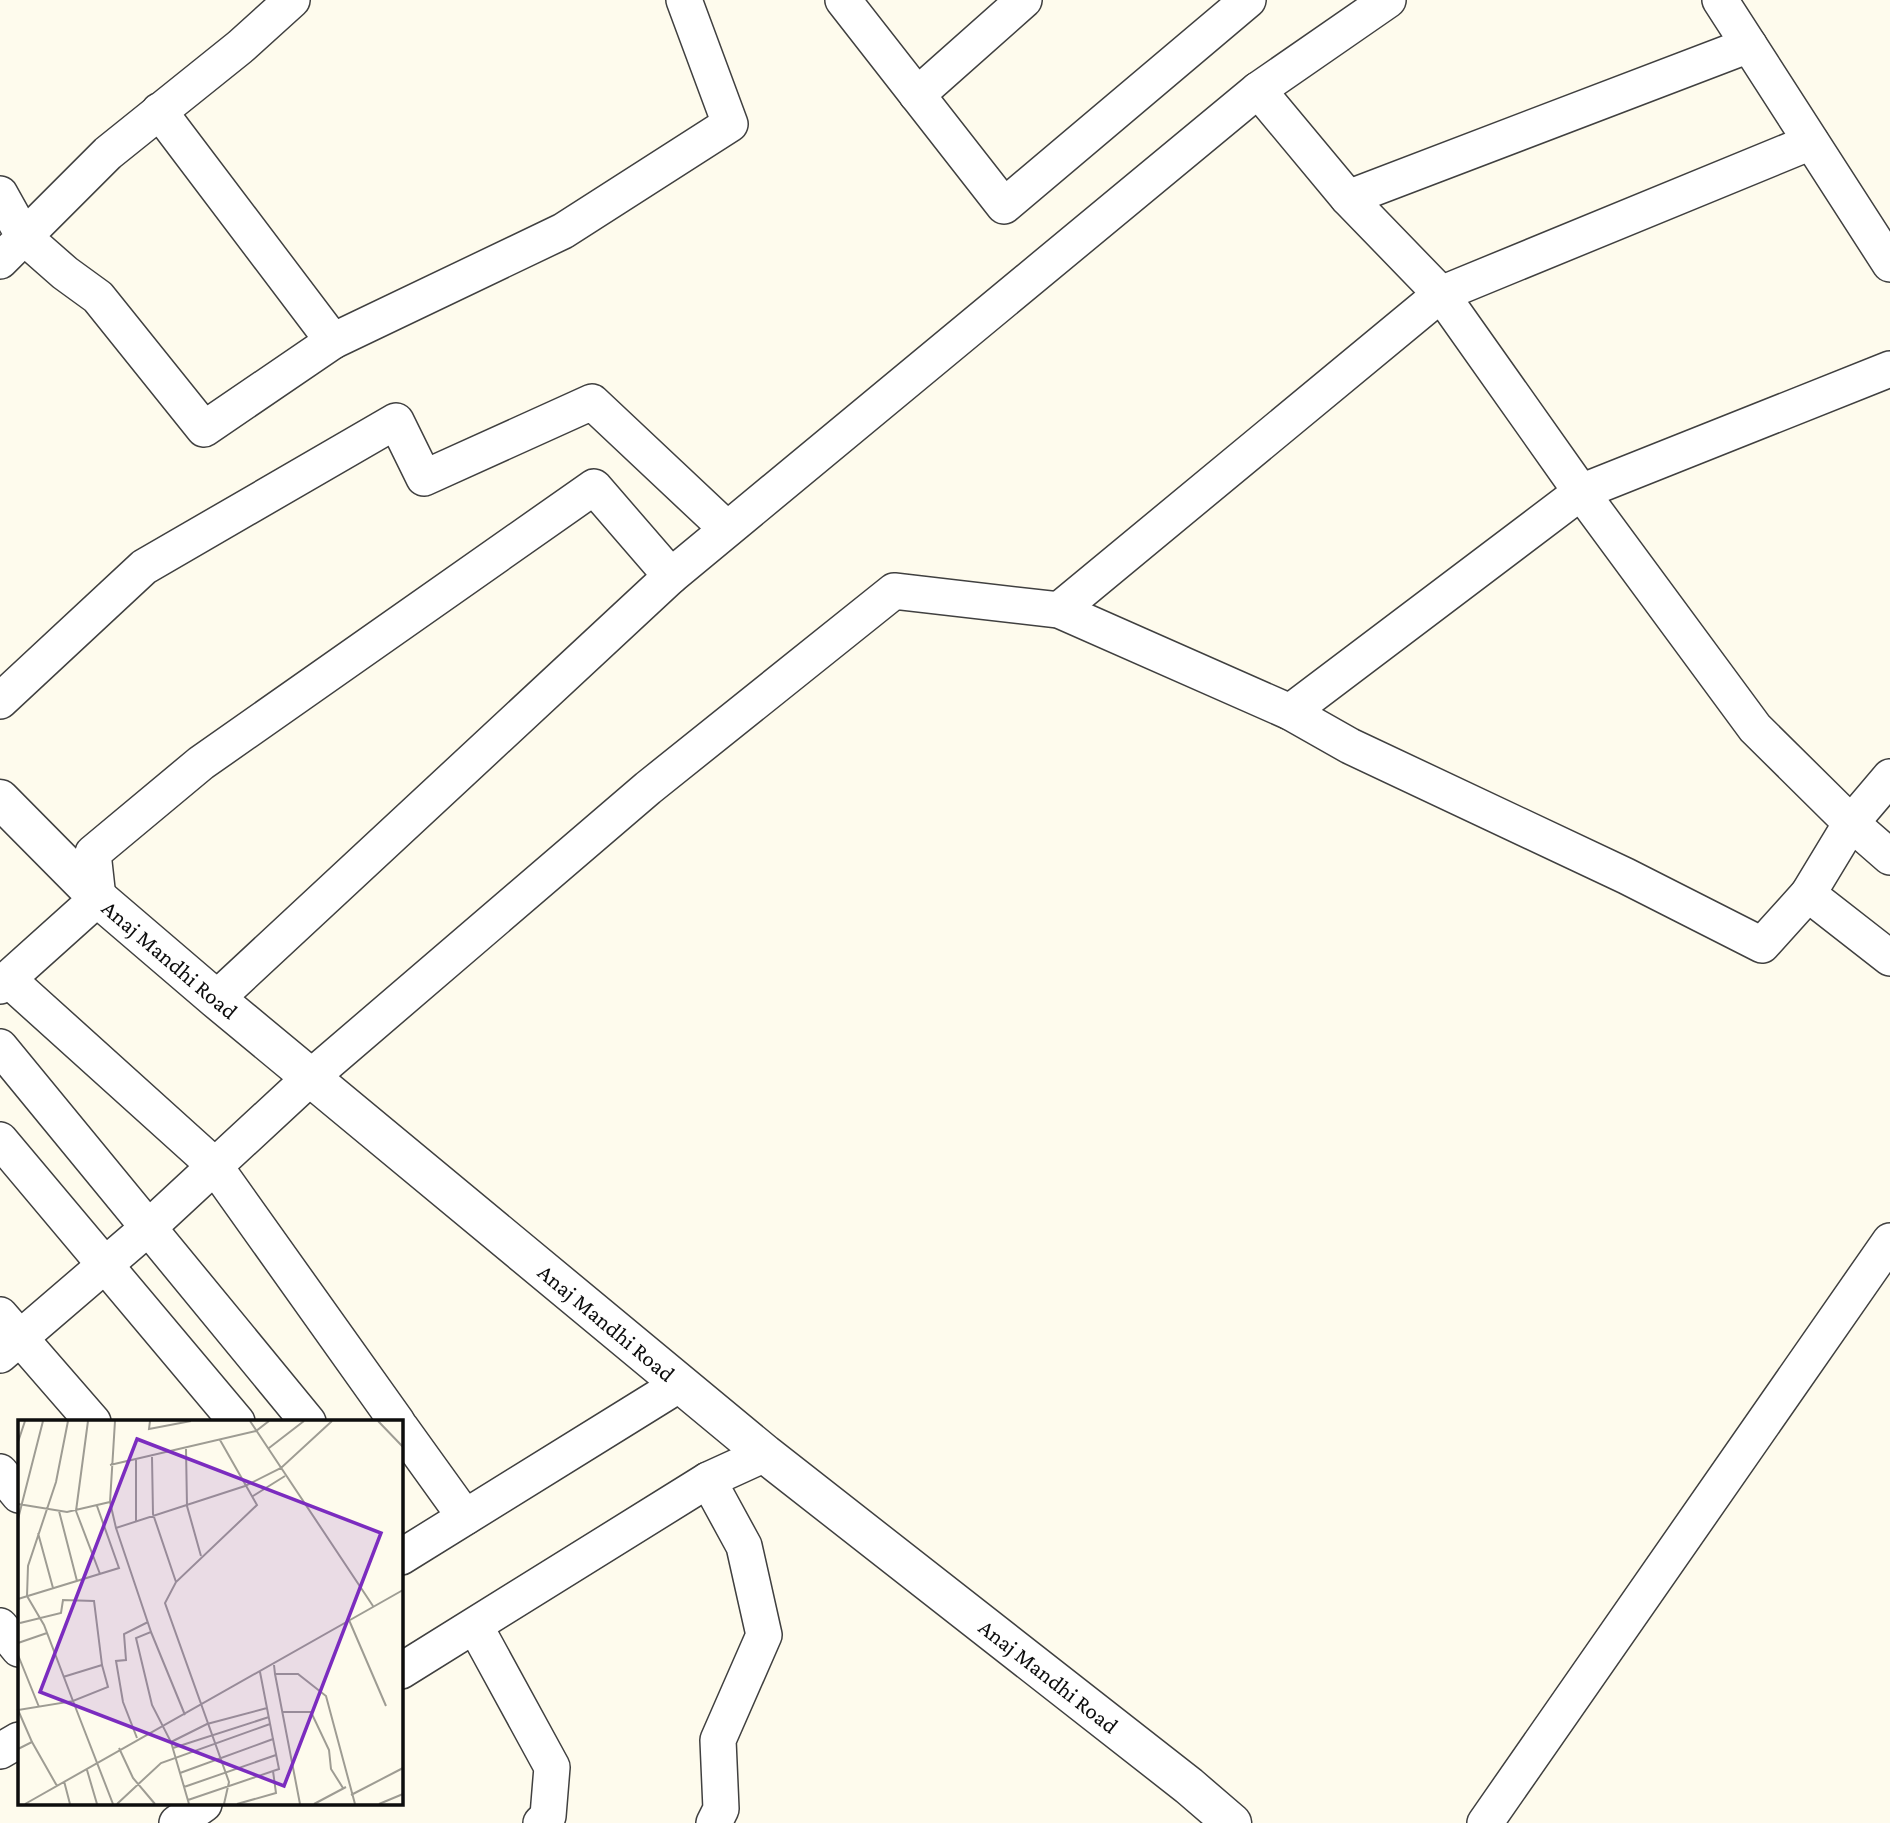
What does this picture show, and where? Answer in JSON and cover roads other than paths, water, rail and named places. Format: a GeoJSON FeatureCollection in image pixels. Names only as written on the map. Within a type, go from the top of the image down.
{"type":"FeatureCollection","features":[{"type":"Feature","properties":{"kind":"street"},"geometry":{"type":"LineString","coordinates":[[12,249],[108,153],[240,47],[292,0]]}},
{"type":"Feature","properties":{"kind":"street"},"geometry":{"type":"LineString","coordinates":[[12,249],[65,273],[98,297],[204,429],[333,341],[563,231],[730,124],[684,0]]}},
{"type":"Feature","properties":{"kind":"street"},"geometry":{"type":"LineString","coordinates":[[843,0],[1004,206],[1248,0]]}},
{"type":"Feature","properties":{"kind":"street"},"geometry":{"type":"LineString","coordinates":[[917,95],[1024,0]]}},
{"type":"Feature","properties":{"kind":"street"},"geometry":{"type":"LineString","coordinates":[[216,999],[671,576],[1258,89],[1388,0]]}},
{"type":"Feature","properties":{"kind":"street"},"geometry":{"type":"LineString","coordinates":[[1720,0],[1890,264]]}},
{"type":"Feature","properties":{"kind":"street"},"geometry":{"type":"LineString","coordinates":[[1348,198],[1749,45]]}},
{"type":"Feature","properties":{"kind":"street"},"geometry":{"type":"LineString","coordinates":[[1258,89],[1348,198],[1441,293],[1581,492],[1755,728],[1851,823],[1890,857]]}},
{"type":"Feature","properties":{"kind":"street"},"geometry":{"type":"LineString","coordinates":[[159,111],[333,341]]}},
{"type":"Feature","properties":{"kind":"street"},"geometry":{"type":"LineString","coordinates":[[1059,610],[1441,293],[1811,142]]}},
{"type":"Feature","properties":{"kind":"street"},"geometry":{"type":"LineString","coordinates":[[0,194],[12,249]]}},
{"type":"Feature","properties":{"kind":"street"},"geometry":{"type":"LineString","coordinates":[[1290,712],[1581,492],[1890,369]]}},
{"type":"Feature","properties":{"kind":"street"},"geometry":{"type":"LineString","coordinates":[[0,701],[144,567],[396,421],[424,478],[592,402],[727,529]]}},
{"type":"Feature","properties":{"kind":"street"},"geometry":{"type":"LineString","coordinates":[[396,1420],[214,1165],[4,983],[97,898],[93,853],[201,762],[594,487],[671,576]]}},
{"type":"Feature","properties":{"kind":"street"},"geometry":{"type":"LineString","coordinates":[[91,1420],[7,1336],[106,1263],[148,1228],[311,1077],[648,788],[894,591],[1059,610],[1290,712],[1350,747],[1626,876],[1762,945],[1808,894],[1851,823],[1890,777]]}},
{"type":"Feature","properties":{"kind":"street","name":"Anaj Mandhi Road"},"geometry":{"type":"LineString","coordinates":[[0,799],[97,898],[216,999],[765,1454],[1178,1777],[1232,1823]]}},
{"type":"Feature","properties":{"kind":"street"},"geometry":{"type":"LineString","coordinates":[[1808,894],[1890,958]]}},
{"type":"Feature","properties":{"kind":"street"},"geometry":{"type":"LineString","coordinates":[[0,1047],[306,1420]]}},
{"type":"Feature","properties":{"kind":"street"},"geometry":{"type":"LineString","coordinates":[[0,1140],[235,1420]]}},
{"type":"Feature","properties":{"kind":"street"},"geometry":{"type":"LineString","coordinates":[[1485,1823],[1890,1241]]}},
{"type":"Feature","properties":{"kind":"street"},"geometry":{"type":"LineString","coordinates":[[405,1547],[465,1517],[680,1384]]}},
{"type":"Feature","properties":{"kind":"street"},"geometry":{"type":"LineString","coordinates":[[402,1429],[465,1517]]}},
{"type":"Feature","properties":{"kind":"street"},"geometry":{"type":"LineString","coordinates":[[402,1670],[708,1480],[765,1454]]}},
{"type":"Feature","properties":{"kind":"street"},"geometry":{"type":"LineString","coordinates":[[0,1472],[18,1494]]}},
{"type":"Feature","properties":{"kind":"street"},"geometry":{"type":"LineString","coordinates":[[708,1480],[744,1546],[764,1635],[718,1740],[721,1809],[714,1823]]}},
{"type":"Feature","properties":{"kind":"street"},"geometry":{"type":"LineString","coordinates":[[0,1626],[18,1648]]}},
{"type":"Feature","properties":{"kind":"street"},"geometry":{"type":"LineString","coordinates":[[475,1626],[552,1767],[548,1816],[541,1823]]}},
{"type":"Feature","properties":{"kind":"street"},"geometry":{"type":"LineString","coordinates":[[0,1751],[18,1741]]}},
{"type":"Feature","properties":{"kind":"street"},"geometry":{"type":"LineString","coordinates":[[177,1823],[201,1806]]}}]}
